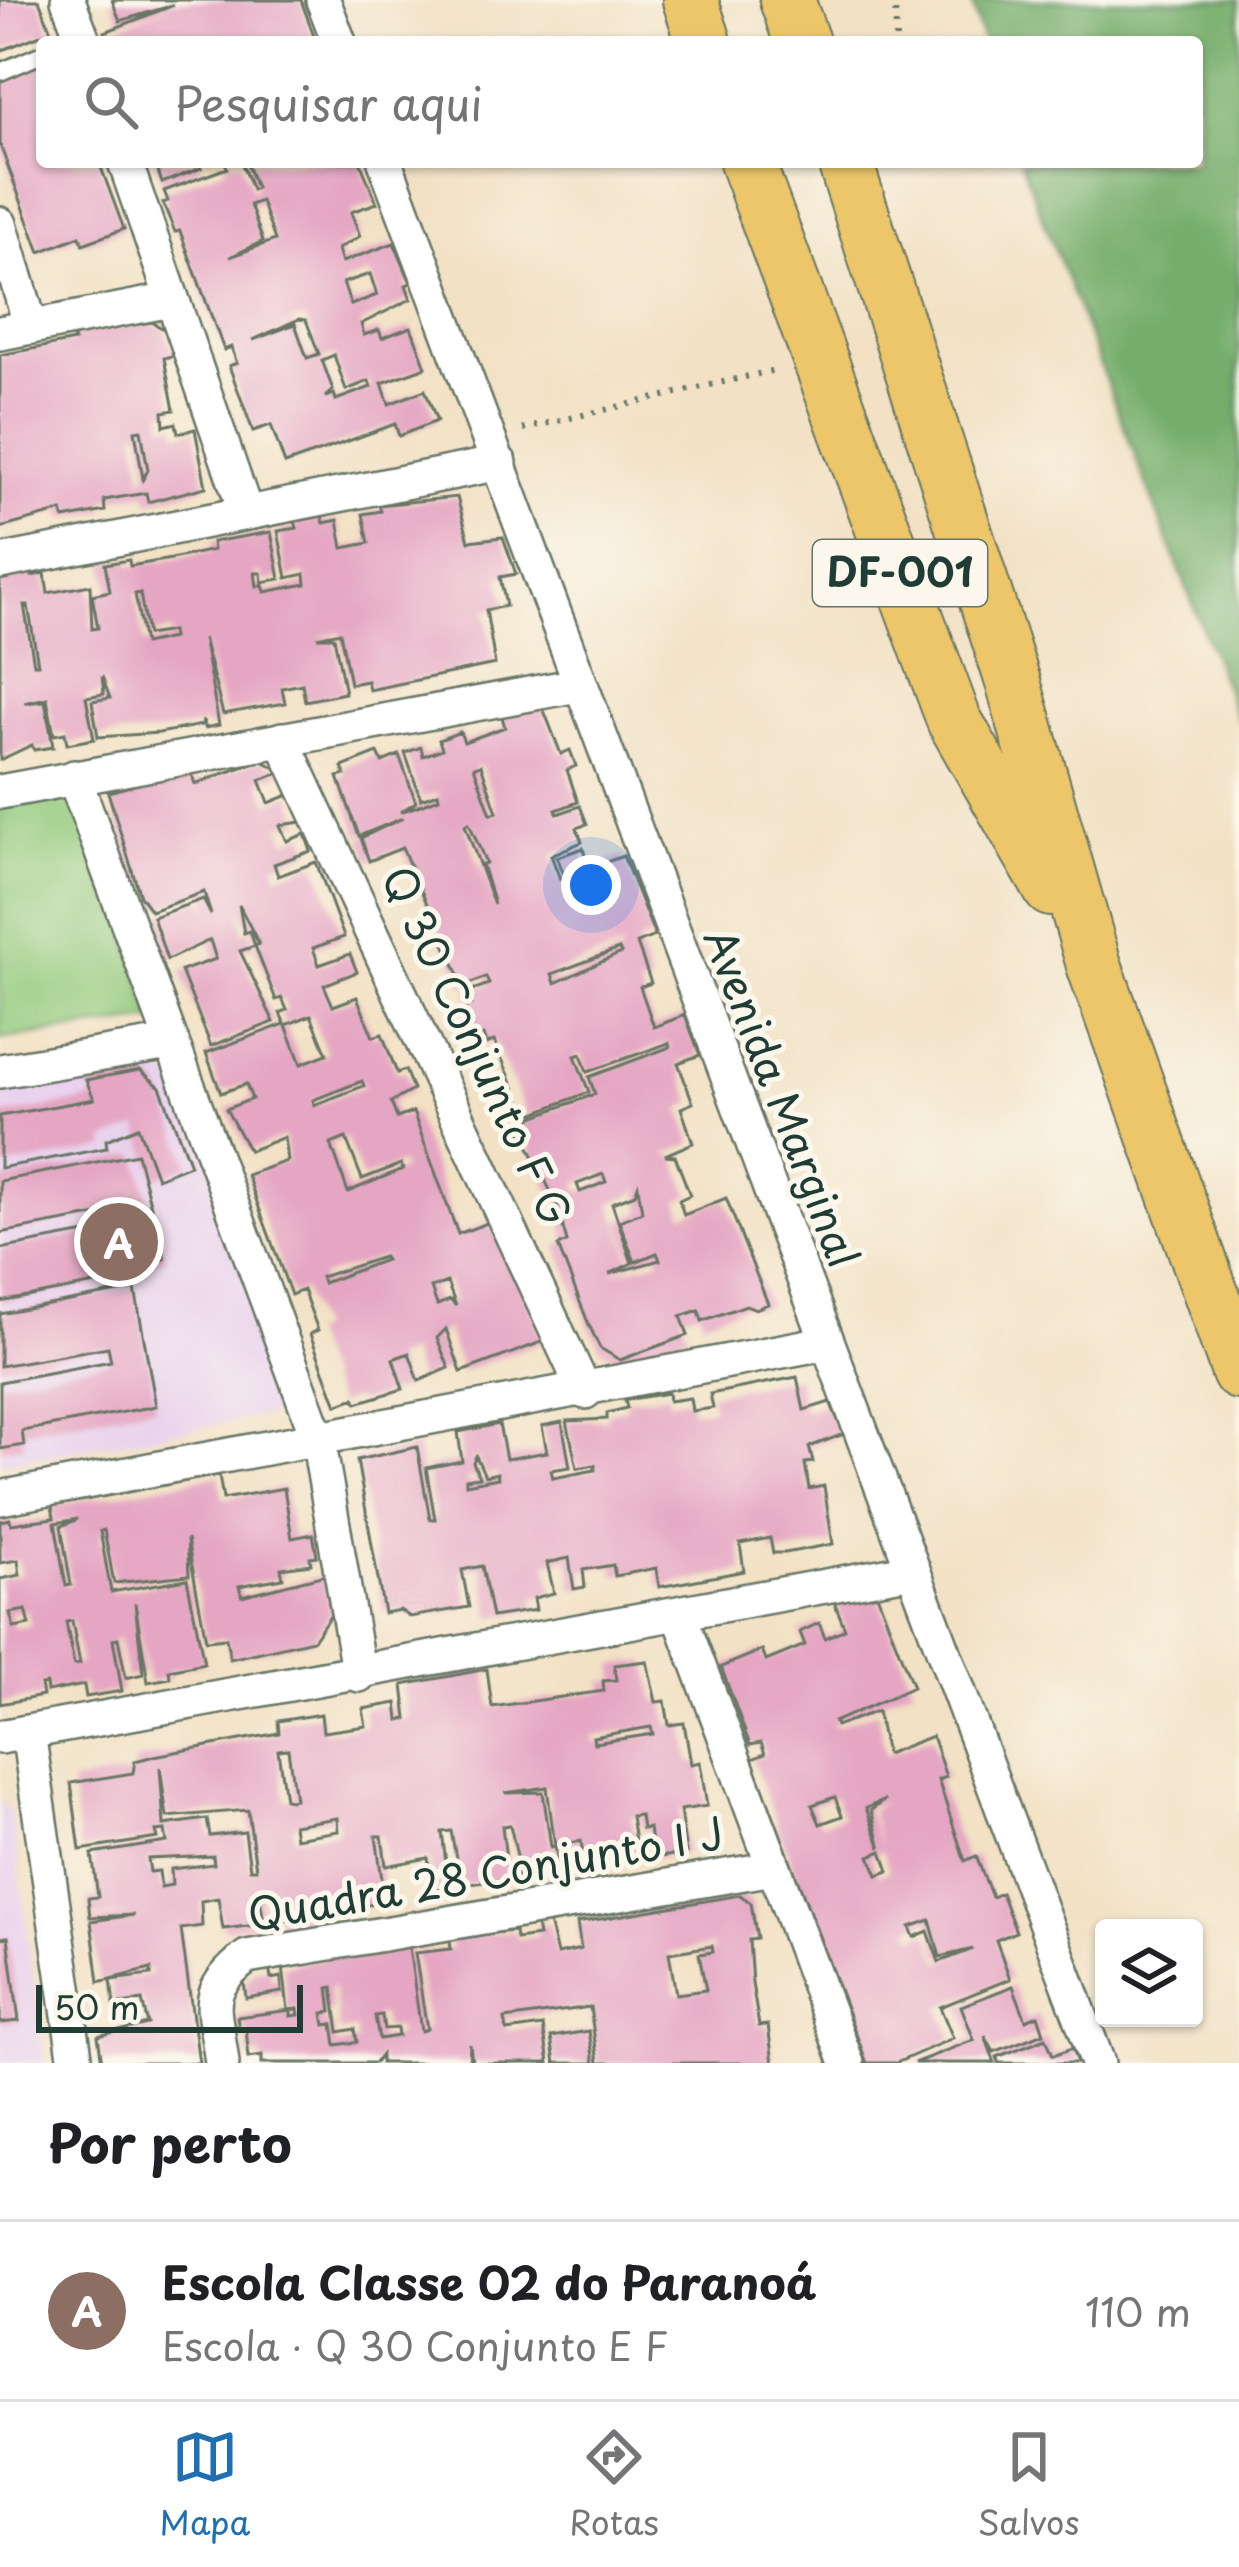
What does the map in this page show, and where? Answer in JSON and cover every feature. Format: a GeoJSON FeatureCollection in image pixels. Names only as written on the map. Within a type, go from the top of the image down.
{"type":"FeatureCollection","features":[{"type":"Feature","properties":{"kind":"main road"},"geometry":{"type":"LineString","coordinates":[[690,0],[702,36]]}},
{"type":"Feature","properties":{"kind":"main road"},"geometry":{"type":"LineString","coordinates":[[787,0],[800,36]]}},
{"type":"Feature","properties":{"kind":"main road","name":"DF-001"},"geometry":{"type":"LineString","coordinates":[[749,168],[954,720],[1094,965]]}},
{"type":"Feature","properties":{"kind":"main road","name":"DF-001"},"geometry":{"type":"LineString","coordinates":[[847,168],[1013,682],[1094,965],[1239,1372]]}},
{"type":"Feature","properties":{"kind":"street"},"geometry":{"type":"LineString","coordinates":[[68,0],[78,36]]}},
{"type":"Feature","properties":{"kind":"street"},"geometry":{"type":"LineString","coordinates":[[323,0],[337,36]]}},
{"type":"Feature","properties":{"kind":"street"},"geometry":{"type":"LineString","coordinates":[[126,168],[246,512]]}},
{"type":"Feature","properties":{"kind":"street","name":"Avenida Marginal"},"geometry":{"type":"LineString","coordinates":[[387,168],[1098,2063]]}},
{"type":"Feature","properties":{"kind":"street"},"geometry":{"type":"LineString","coordinates":[[0,224],[16,330],[171,300]]}},
{"type":"Feature","properties":{"kind":"street"},"geometry":{"type":"LineString","coordinates":[[0,562],[246,512],[495,450]]}},
{"type":"Feature","properties":{"kind":"street"},"geometry":{"type":"LineString","coordinates":[[0,792],[578,686]]}},
{"type":"Feature","properties":{"kind":"street","name":"Q 30 Conjunto F G"},"geometry":{"type":"LineString","coordinates":[[282,739],[585,1392]]}},
{"type":"Feature","properties":{"kind":"street"},"geometry":{"type":"LineString","coordinates":[[74,777],[318,1438],[359,1675]]}},
{"type":"Feature","properties":{"kind":"street"},"geometry":{"type":"LineString","coordinates":[[0,1071],[170,1043]]}},
{"type":"Feature","properties":{"kind":"street"},"geometry":{"type":"LineString","coordinates":[[0,1498],[585,1392],[825,1343]]}},
{"type":"Feature","properties":{"kind":"street"},"geometry":{"type":"LineString","coordinates":[[76,2063],[59,1949],[14,1735],[913,1570]]}},
{"type":"Feature","properties":{"kind":"street"},"geometry":{"type":"LineString","coordinates":[[680,1616],[847,2063]]}},
{"type":"Feature","properties":{"kind":"street","name":"Quadra 28 Conjunto I J"},"geometry":{"type":"LineString","coordinates":[[222,2063],[214,1993],[217,1980],[247,1958],[774,1868]]}},
{"type":"Feature","properties":{"kind":"lane"},"geometry":{"type":"LineString","coordinates":[[0,72],[36,57]]}},
{"type":"Feature","properties":{"kind":"path"},"geometry":{"type":"LineString","coordinates":[[895,0],[896,36]]}},
{"type":"Feature","properties":{"kind":"path"},"geometry":{"type":"LineString","coordinates":[[495,450],[820,359]]}},
{"type":"Feature","properties":{"kind":"shaded area"},"geometry":{"type":"Polygon","coordinates":[[[145,1064],[181,1082],[290,1393],[276,1414],[0,1464],[0,1090],[145,1064]]]}},
{"type":"Feature","properties":{"kind":"shaded area"},"geometry":{"type":"Polygon","coordinates":[[[0,1802],[11,1811],[45,2063],[0,2063],[0,1802]]]}},
{"type":"Feature","properties":{"kind":"green space"},"geometry":{"type":"Polygon","coordinates":[[[971,0],[1239,0],[1239,723],[1023,168],[1203,168],[1203,36],[981,36],[971,0]]]}},
{"type":"Feature","properties":{"kind":"green space"},"geometry":{"type":"Polygon","coordinates":[[[80,782],[153,1020],[0,1039],[0,798],[80,782]]]}},
{"type":"Feature","properties":{"kind":"building"},"geometry":{"type":"Polygon","coordinates":[[[0,0],[39,0],[51,31],[0,51],[0,0]]]}},
{"type":"Feature","properties":{"kind":"building"},"geometry":{"type":"Polygon","coordinates":[[[112,0],[301,0],[314,36],[106,36],[105,32],[174,5],[120,21],[112,0]]]}},
{"type":"Feature","properties":{"kind":"building"},"geometry":{"type":"Polygon","coordinates":[[[36,64],[36,168],[101,168],[124,229],[83,244],[80,236],[40,252],[0,145],[0,81],[36,64]]]}},
{"type":"Feature","properties":{"kind":"building"},"geometry":{"type":"Polygon","coordinates":[[[157,168],[201,168],[162,183],[157,168]]]}},
{"type":"Feature","properties":{"kind":"building"},"geometry":{"type":"Polygon","coordinates":[[[227,168],[243,168],[252,190],[256,188],[248,168],[362,168],[377,203],[351,212],[360,236],[338,249],[342,262],[394,243],[411,283],[406,285],[411,299],[361,324],[364,335],[379,330],[382,338],[411,327],[426,367],[382,383],[389,404],[425,390],[437,421],[399,436],[395,424],[285,464],[271,425],[253,431],[229,366],[237,363],[231,347],[224,350],[180,231],[175,232],[163,203],[168,201],[164,191],[227,168]],[[261,201],[250,205],[263,241],[230,257],[275,240],[261,201]],[[370,274],[343,283],[351,305],[377,295],[370,274]],[[299,319],[253,340],[295,324],[307,358],[319,354],[306,320],[299,319]],[[334,355],[322,360],[333,390],[325,397],[334,394],[336,400],[371,387],[369,381],[346,390],[334,355]]]}},
{"type":"Feature","properties":{"kind":"building"},"geometry":{"type":"Polygon","coordinates":[[[152,322],[165,330],[175,355],[164,358],[174,410],[163,412],[164,426],[176,423],[178,433],[195,429],[206,487],[148,502],[146,493],[104,500],[105,511],[64,519],[62,511],[0,528],[0,355],[74,341],[72,334],[152,322]],[[141,430],[135,431],[143,479],[148,470],[141,430]]]}},
{"type":"Feature","properties":{"kind":"building"},"geometry":{"type":"Polygon","coordinates":[[[457,497],[469,541],[503,537],[516,574],[500,577],[506,606],[486,610],[495,664],[369,690],[367,681],[350,684],[340,632],[317,637],[334,637],[345,693],[305,701],[302,684],[282,688],[285,703],[223,714],[203,638],[219,725],[205,728],[203,720],[202,725],[159,733],[98,737],[92,701],[110,698],[102,676],[104,694],[86,697],[94,739],[67,744],[65,733],[54,735],[47,698],[24,703],[45,701],[53,747],[34,750],[32,745],[0,760],[0,573],[31,568],[32,576],[45,573],[48,593],[90,585],[92,629],[98,628],[92,595],[110,591],[105,564],[129,560],[130,566],[171,559],[213,550],[212,542],[271,532],[280,579],[262,582],[261,573],[255,573],[257,586],[263,585],[265,592],[306,584],[305,574],[287,578],[278,531],[297,528],[295,521],[322,515],[324,523],[338,520],[343,548],[369,543],[363,514],[381,511],[379,505],[457,497]],[[140,593],[135,594],[144,644],[172,638],[171,631],[147,635],[140,593]],[[24,605],[34,664],[38,664],[28,605],[24,605]]]}},
{"type":"Feature","properties":{"kind":"building"},"geometry":{"type":"Polygon","coordinates":[[[534,705],[543,708],[561,754],[570,750],[576,766],[567,770],[578,802],[556,810],[558,814],[580,806],[587,824],[577,828],[582,842],[551,855],[560,879],[565,877],[557,857],[583,848],[593,885],[607,880],[601,864],[623,856],[655,936],[637,943],[651,983],[640,987],[654,1027],[685,1015],[700,1055],[678,1063],[693,1103],[681,1108],[693,1143],[665,1155],[675,1156],[690,1195],[679,1200],[684,1215],[726,1198],[768,1304],[756,1309],[746,1305],[702,1321],[699,1310],[681,1316],[688,1335],[620,1360],[600,1348],[589,1325],[558,1246],[567,1242],[556,1202],[517,1123],[595,1094],[589,1077],[670,1047],[669,1043],[587,1072],[581,1054],[575,1056],[589,1092],[527,1116],[494,1041],[486,1044],[483,1035],[474,1037],[465,1006],[471,1004],[467,992],[489,984],[486,977],[464,986],[402,848],[369,861],[361,838],[403,818],[359,836],[338,777],[345,775],[342,767],[378,753],[382,762],[399,755],[416,802],[400,812],[423,804],[439,798],[438,793],[421,799],[405,753],[421,747],[423,756],[442,749],[439,740],[460,732],[464,742],[505,727],[502,717],[534,705]],[[481,765],[474,767],[491,814],[497,812],[481,765]],[[469,823],[465,825],[494,905],[482,864],[486,863],[469,823]],[[619,949],[552,974],[555,983],[621,953],[619,949]],[[603,1174],[577,1184],[580,1192],[606,1182],[603,1174]],[[638,1186],[635,1194],[612,1203],[632,1263],[609,1274],[660,1260],[657,1253],[635,1262],[619,1221],[642,1212],[638,1186]]]}},
{"type":"Feature","properties":{"kind":"building"},"geometry":{"type":"Polygon","coordinates":[[[261,760],[283,772],[260,780],[269,803],[291,794],[302,822],[280,825],[287,841],[305,834],[311,851],[274,864],[278,876],[316,862],[344,937],[313,948],[319,965],[350,954],[357,972],[324,985],[333,1006],[357,997],[373,1037],[382,1034],[397,1073],[405,1070],[413,1090],[391,1102],[397,1118],[413,1112],[458,1234],[487,1223],[508,1245],[544,1341],[461,1372],[446,1329],[437,1338],[449,1368],[419,1381],[409,1353],[393,1359],[403,1389],[337,1405],[310,1334],[318,1330],[303,1290],[291,1295],[247,1175],[287,1161],[284,1137],[249,1151],[226,1109],[252,1099],[246,1084],[221,1093],[206,1053],[285,1024],[280,1013],[287,1010],[282,998],[276,1000],[255,946],[240,951],[274,1022],[211,1046],[181,971],[216,959],[210,940],[167,960],[153,917],[203,899],[211,915],[204,892],[151,911],[140,896],[108,792],[191,770],[195,784],[261,760]],[[239,905],[244,933],[250,931],[255,946],[259,944],[239,905]],[[311,1015],[286,1025],[301,1064],[327,1054],[311,1015]],[[362,1081],[313,1100],[314,1105],[364,1086],[362,1081]],[[346,1138],[331,1144],[348,1192],[403,1169],[401,1164],[362,1179],[346,1138]],[[385,1260],[321,1277],[323,1283],[385,1260]],[[447,1282],[431,1288],[437,1305],[450,1300],[456,1306],[447,1282]]]}},
{"type":"Feature","properties":{"kind":"building"},"geometry":{"type":"Polygon","coordinates":[[[140,1070],[160,1087],[190,1165],[157,1178],[138,1127],[106,1140],[107,1148],[0,1168],[0,1116],[94,1099],[86,1080],[140,1070]]]}},
{"type":"Feature","properties":{"kind":"building"},"geometry":{"type":"Polygon","coordinates":[[[137,1154],[165,1259],[126,1269],[127,1278],[0,1302],[0,1249],[118,1227],[115,1212],[0,1233],[0,1181],[137,1154]]]}},
{"type":"Feature","properties":{"kind":"building"},"geometry":{"type":"Polygon","coordinates":[[[135,1289],[156,1406],[22,1431],[24,1445],[0,1449],[0,1382],[111,1361],[108,1347],[0,1366],[0,1314],[135,1289]]]}},
{"type":"Feature","properties":{"kind":"building"},"geometry":{"type":"Polygon","coordinates":[[[797,1377],[804,1410],[830,1402],[844,1434],[809,1447],[813,1462],[805,1463],[809,1489],[824,1486],[833,1544],[773,1553],[770,1538],[740,1544],[744,1571],[659,1587],[656,1568],[615,1576],[613,1565],[583,1570],[585,1587],[574,1589],[569,1558],[547,1563],[554,1593],[534,1598],[536,1610],[492,1617],[482,1566],[462,1570],[469,1607],[410,1617],[400,1610],[384,1613],[357,1460],[417,1447],[430,1519],[435,1519],[426,1468],[462,1461],[458,1432],[499,1424],[506,1459],[547,1452],[542,1426],[562,1422],[570,1467],[551,1470],[553,1478],[595,1470],[595,1465],[577,1468],[567,1421],[607,1419],[607,1413],[627,1408],[625,1400],[668,1393],[669,1401],[690,1398],[692,1411],[713,1408],[710,1394],[797,1377]],[[476,1456],[473,1462],[479,1477],[466,1479],[466,1484],[498,1478],[497,1473],[485,1476],[476,1456]]]}},
{"type":"Feature","properties":{"kind":"building"},"geometry":{"type":"Polygon","coordinates":[[[219,1475],[223,1499],[284,1488],[292,1538],[313,1534],[317,1556],[310,1557],[311,1564],[281,1568],[283,1578],[239,1586],[242,1596],[325,1575],[331,1614],[313,1640],[230,1659],[226,1638],[206,1640],[187,1539],[189,1575],[114,1583],[104,1530],[100,1531],[111,1592],[187,1579],[204,1663],[169,1670],[170,1678],[148,1682],[135,1603],[143,1674],[126,1678],[118,1638],[113,1639],[122,1691],[86,1697],[84,1685],[47,1692],[46,1684],[41,1685],[43,1696],[0,1704],[0,1579],[20,1575],[18,1560],[0,1563],[0,1521],[10,1519],[11,1524],[54,1518],[52,1506],[219,1475]],[[78,1519],[55,1523],[66,1586],[71,1585],[61,1526],[78,1519]],[[26,1610],[10,1613],[14,1628],[30,1625],[26,1610]],[[72,1621],[66,1622],[74,1665],[80,1664],[72,1621]]]}},
{"type":"Feature","properties":{"kind":"building"},"geometry":{"type":"Polygon","coordinates":[[[875,1589],[913,1687],[834,1722],[836,1726],[877,1711],[886,1754],[932,1736],[946,1777],[938,1780],[965,1861],[976,1856],[992,1897],[1001,1893],[1016,1932],[996,1940],[1010,1979],[940,2007],[953,2038],[896,2063],[867,2063],[752,1759],[765,1754],[761,1743],[750,1745],[721,1667],[762,1650],[766,1661],[805,1645],[800,1632],[819,1623],[825,1638],[845,1629],[833,1599],[875,1589]],[[835,1797],[812,1805],[820,1824],[842,1816],[835,1797]],[[885,1800],[866,1808],[881,1848],[871,1810],[885,1800]],[[882,1851],[870,1856],[878,1875],[889,1871],[882,1851]],[[930,1920],[910,1927],[914,1937],[928,1931],[939,1962],[973,1949],[940,1957],[930,1920]]]}},
{"type":"Feature","properties":{"kind":"building"},"geometry":{"type":"Polygon","coordinates":[[[647,1661],[656,1702],[665,1701],[669,1725],[684,1723],[691,1764],[700,1762],[707,1806],[680,1810],[686,1853],[653,1858],[649,1828],[642,1829],[640,1815],[631,1816],[638,1859],[601,1865],[601,1859],[584,1862],[581,1841],[555,1846],[559,1872],[522,1878],[510,1825],[502,1826],[507,1867],[515,1865],[517,1878],[461,1885],[451,1831],[442,1832],[449,1887],[433,1890],[428,1858],[386,1866],[382,1836],[376,1836],[383,1887],[390,1885],[392,1903],[307,1910],[307,1917],[278,1922],[274,1894],[260,1897],[264,1924],[223,1929],[218,1898],[201,1901],[202,1926],[181,1929],[199,2063],[102,2063],[98,2036],[148,2024],[142,2001],[114,2005],[111,1980],[151,1975],[151,1969],[99,1982],[91,1921],[134,1915],[90,1917],[88,1898],[98,1897],[92,1854],[167,1842],[165,1830],[156,1831],[158,1838],[80,1850],[71,1783],[133,1773],[135,1761],[154,1756],[279,1733],[278,1721],[321,1714],[323,1732],[366,1726],[363,1709],[397,1703],[399,1720],[407,1719],[403,1685],[487,1669],[492,1707],[604,1691],[603,1681],[616,1680],[614,1665],[647,1661]],[[651,1727],[593,1737],[594,1743],[653,1734],[651,1727]],[[288,1749],[278,1750],[285,1799],[295,1799],[288,1749]],[[160,1767],[164,1825],[207,1819],[210,1836],[245,1832],[250,1869],[256,1869],[248,1810],[167,1817],[160,1767]],[[547,1787],[505,1793],[543,1792],[551,1847],[555,1846],[547,1787]],[[337,1818],[293,1825],[295,1838],[338,1831],[337,1818]],[[213,1856],[148,1859],[150,1872],[159,1871],[161,1887],[172,1885],[171,1869],[214,1864],[213,1856]]]}},
{"type":"Feature","properties":{"kind":"building"},"geometry":{"type":"Polygon","coordinates":[[[740,1895],[751,1903],[757,1939],[749,1940],[752,1983],[759,2026],[768,2025],[773,2063],[598,2063],[590,2007],[505,2019],[507,2031],[543,2026],[549,2063],[472,2063],[470,2044],[469,2063],[381,2063],[381,2055],[375,2063],[262,2063],[262,2055],[249,2057],[246,2029],[239,2030],[237,2017],[291,2010],[291,2016],[299,2015],[298,2009],[288,2010],[283,1966],[408,1940],[421,2031],[427,2029],[415,1953],[451,1949],[450,1940],[494,1933],[515,1931],[516,1939],[538,1936],[536,1925],[549,1923],[557,1954],[581,1949],[577,1923],[740,1895]],[[712,1946],[669,1953],[676,1994],[706,1990],[699,1954],[713,1952],[712,1946]],[[333,1987],[329,1988],[332,2012],[323,2013],[325,2025],[333,2024],[336,2045],[357,2042],[355,2029],[339,2032],[333,1987]],[[382,2015],[375,2016],[379,2039],[398,2036],[397,2028],[384,2029],[382,2015]]]}},
{"type":"Feature","properties":{"kind":"building"},"geometry":{"type":"Polygon","coordinates":[[[8,1937],[19,2021],[0,2023],[0,1938],[8,1937]]]}},
{"type":"Feature","properties":{"kind":"building"},"geometry":{"type":"Polygon","coordinates":[[[269,1968],[271,1979],[281,1977],[282,1992],[246,1998],[244,1982],[256,1970],[269,1968]]]}},
{"type":"Feature","properties":{"kind":"building"},"geometry":{"type":"Polygon","coordinates":[[[1013,1986],[1026,2020],[1038,2015],[1044,2033],[994,2052],[985,2036],[995,2063],[914,2063],[974,2040],[961,2006],[1013,1986]]]}},
{"type":"Feature","properties":{"kind":"building"},"geometry":{"type":"Polygon","coordinates":[[[589,2031],[594,2063],[555,2063],[551,2037],[589,2031]]]}},
{"type":"Feature","properties":{"kind":"building"},"geometry":{"type":"Polygon","coordinates":[[[1046,2038],[1053,2055],[1073,2048],[1078,2063],[999,2063],[997,2057],[1046,2038]]]}},
{"type":"Feature","properties":{"kind":"place","name":"Escola Classe 02 do Paranoá"},"geometry":{"type":"Point","coordinates":[119,1242]}}]}
